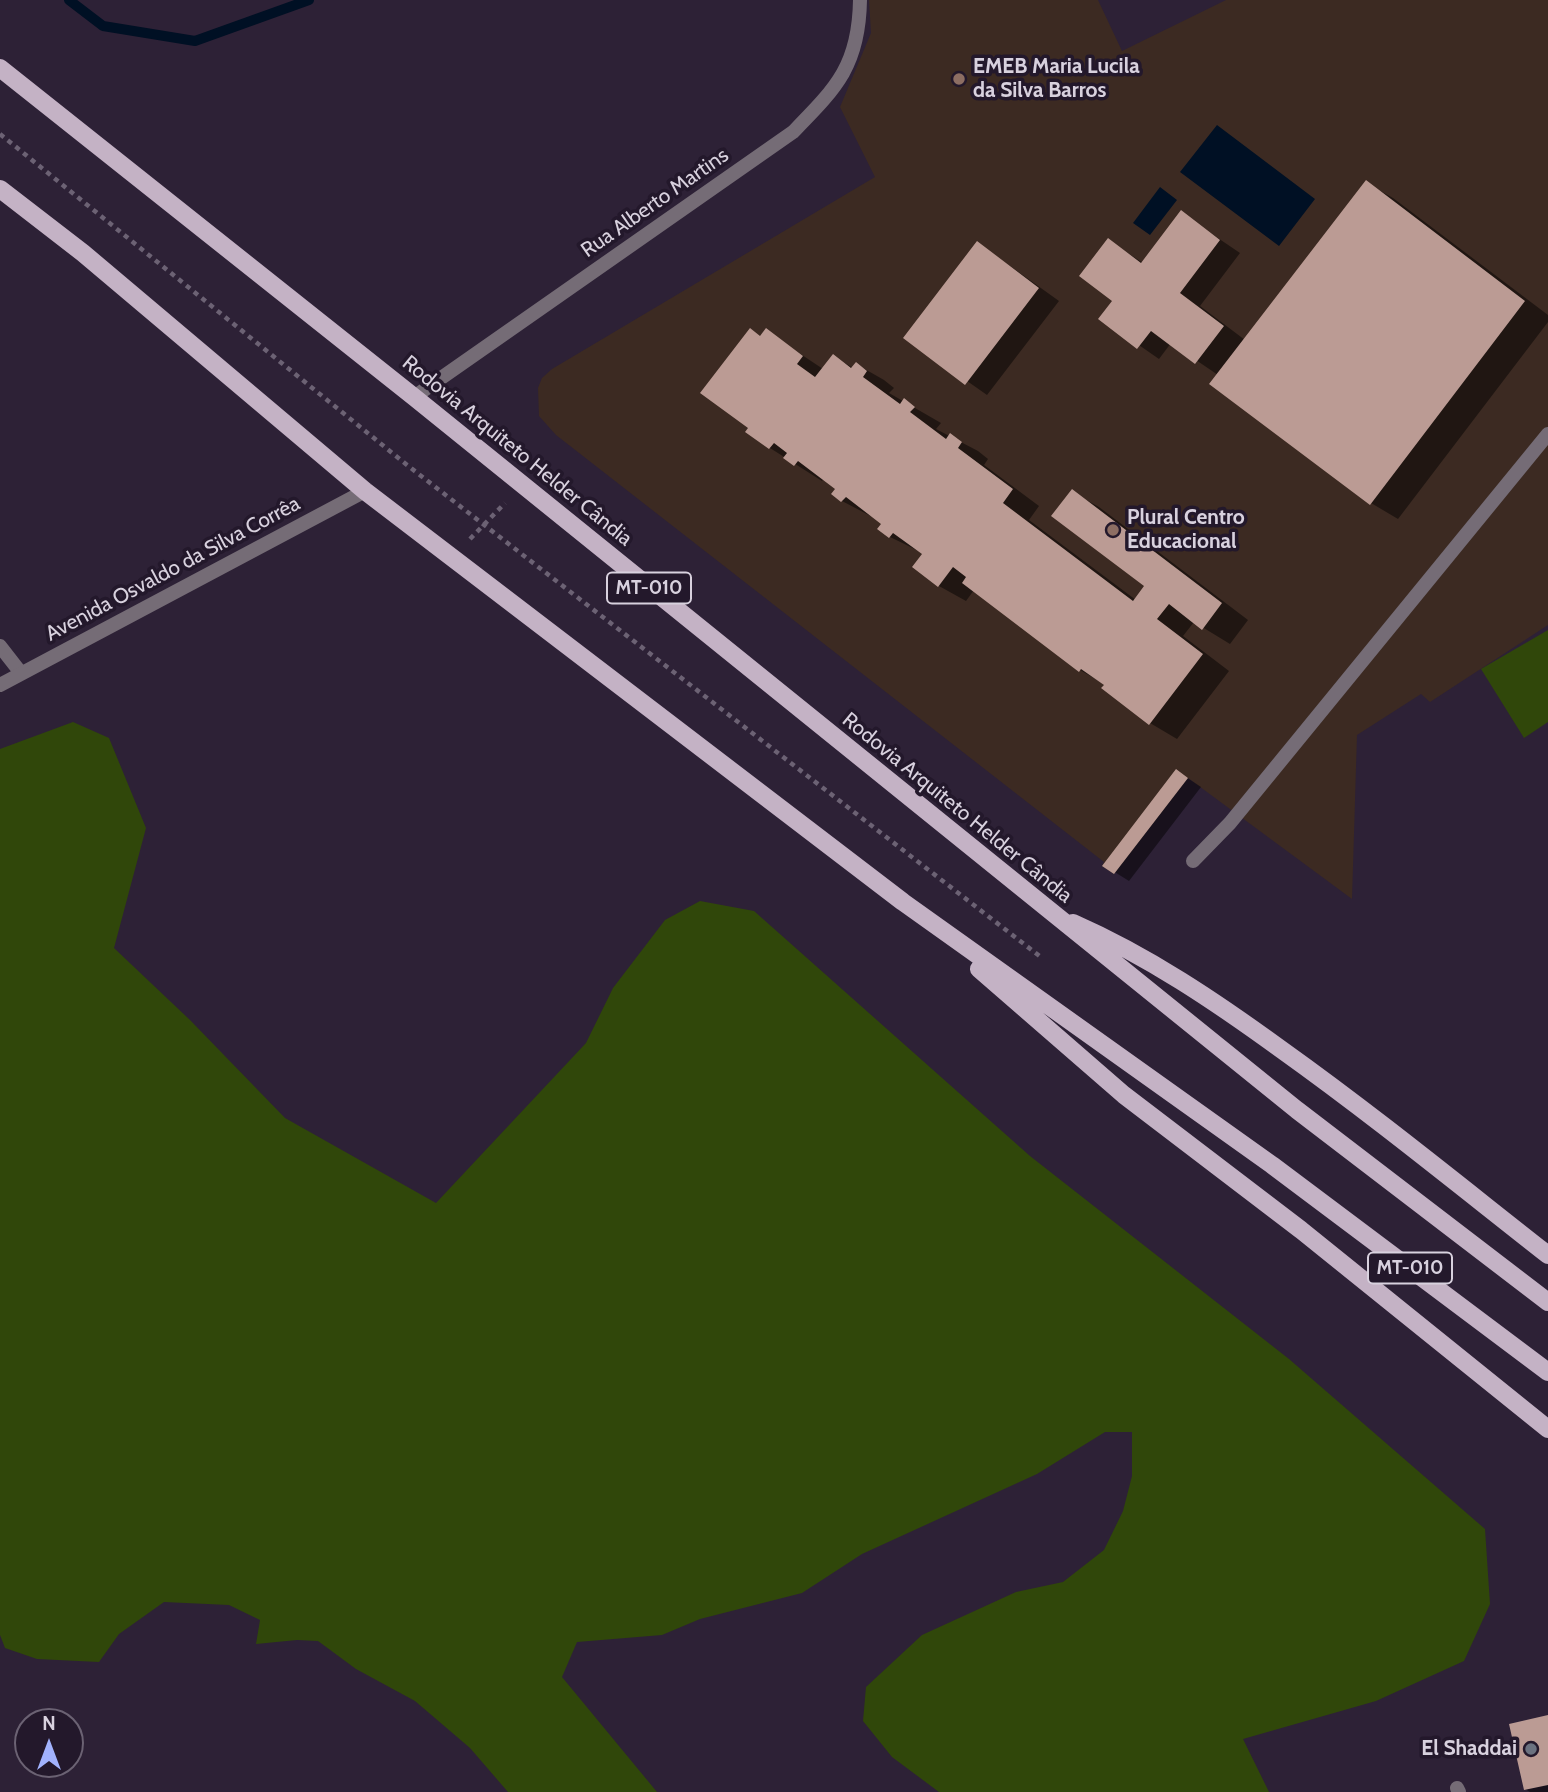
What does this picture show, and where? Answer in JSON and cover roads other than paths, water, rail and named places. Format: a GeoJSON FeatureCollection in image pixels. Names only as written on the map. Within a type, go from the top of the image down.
{"type":"FeatureCollection","features":[{"type":"Feature","properties":{"kind":"main road","name":"Rodovia Arquiteto Helder Cândia"},"geometry":{"type":"LineString","coordinates":[[0,68],[414,397],[1297,1110],[1548,1302]]}},
{"type":"Feature","properties":{"kind":"main road","name":"MT-010"},"geometry":{"type":"LineString","coordinates":[[0,189],[83,253],[365,491],[903,902],[1272,1165],[1548,1372]]}},
{"type":"Feature","properties":{"kind":"main road"},"geometry":{"type":"LineString","coordinates":[[903,902],[1124,1095],[1301,1230],[1548,1429]]}},
{"type":"Feature","properties":{"kind":"main road"},"geometry":{"type":"LineString","coordinates":[[1052,914],[1111,940],[1212,999],[1355,1102],[1548,1255]]}},
{"type":"Feature","properties":{"kind":"street","name":"Rua Alberto Martins"},"geometry":{"type":"LineString","coordinates":[[414,397],[793,132],[835,89],[852,58],[860,0]]}},
{"type":"Feature","properties":{"kind":"street"},"geometry":{"type":"LineString","coordinates":[[1193,860],[1236,815],[1548,434]]}},
{"type":"Feature","properties":{"kind":"street","name":"Avenida Osvaldo da Silva Corrêa"},"geometry":{"type":"LineString","coordinates":[[0,685],[365,491]]}},
{"type":"Feature","properties":{"kind":"street"},"geometry":{"type":"LineString","coordinates":[[0,646],[21,673]]}},
{"type":"Feature","properties":{"kind":"water"},"geometry":{"type":"Polygon","coordinates":[[[1217,125],[1315,199],[1279,246],[1180,172],[1217,125]]]}},
{"type":"Feature","properties":{"kind":"water"},"geometry":{"type":"Polygon","coordinates":[[[1160,187],[1177,200],[1150,235],[1133,223],[1160,187]]]}},
{"type":"Feature","properties":{"kind":"waterway"},"geometry":{"type":"LineString","coordinates":[[69,0],[103,26],[195,41],[309,0]]}},
{"type":"Feature","properties":{"kind":"place","name":"EMEB Maria Lucila da Silva Barros"},"geometry":{"type":"Point","coordinates":[959,79]}},
{"type":"Feature","properties":{"kind":"place","name":"Plural Centro Educacional"},"geometry":{"type":"Point","coordinates":[1113,530]}},
{"type":"Feature","properties":{"kind":"place","name":"El Shaddai"},"geometry":{"type":"Point","coordinates":[1531,1749]}}]}
